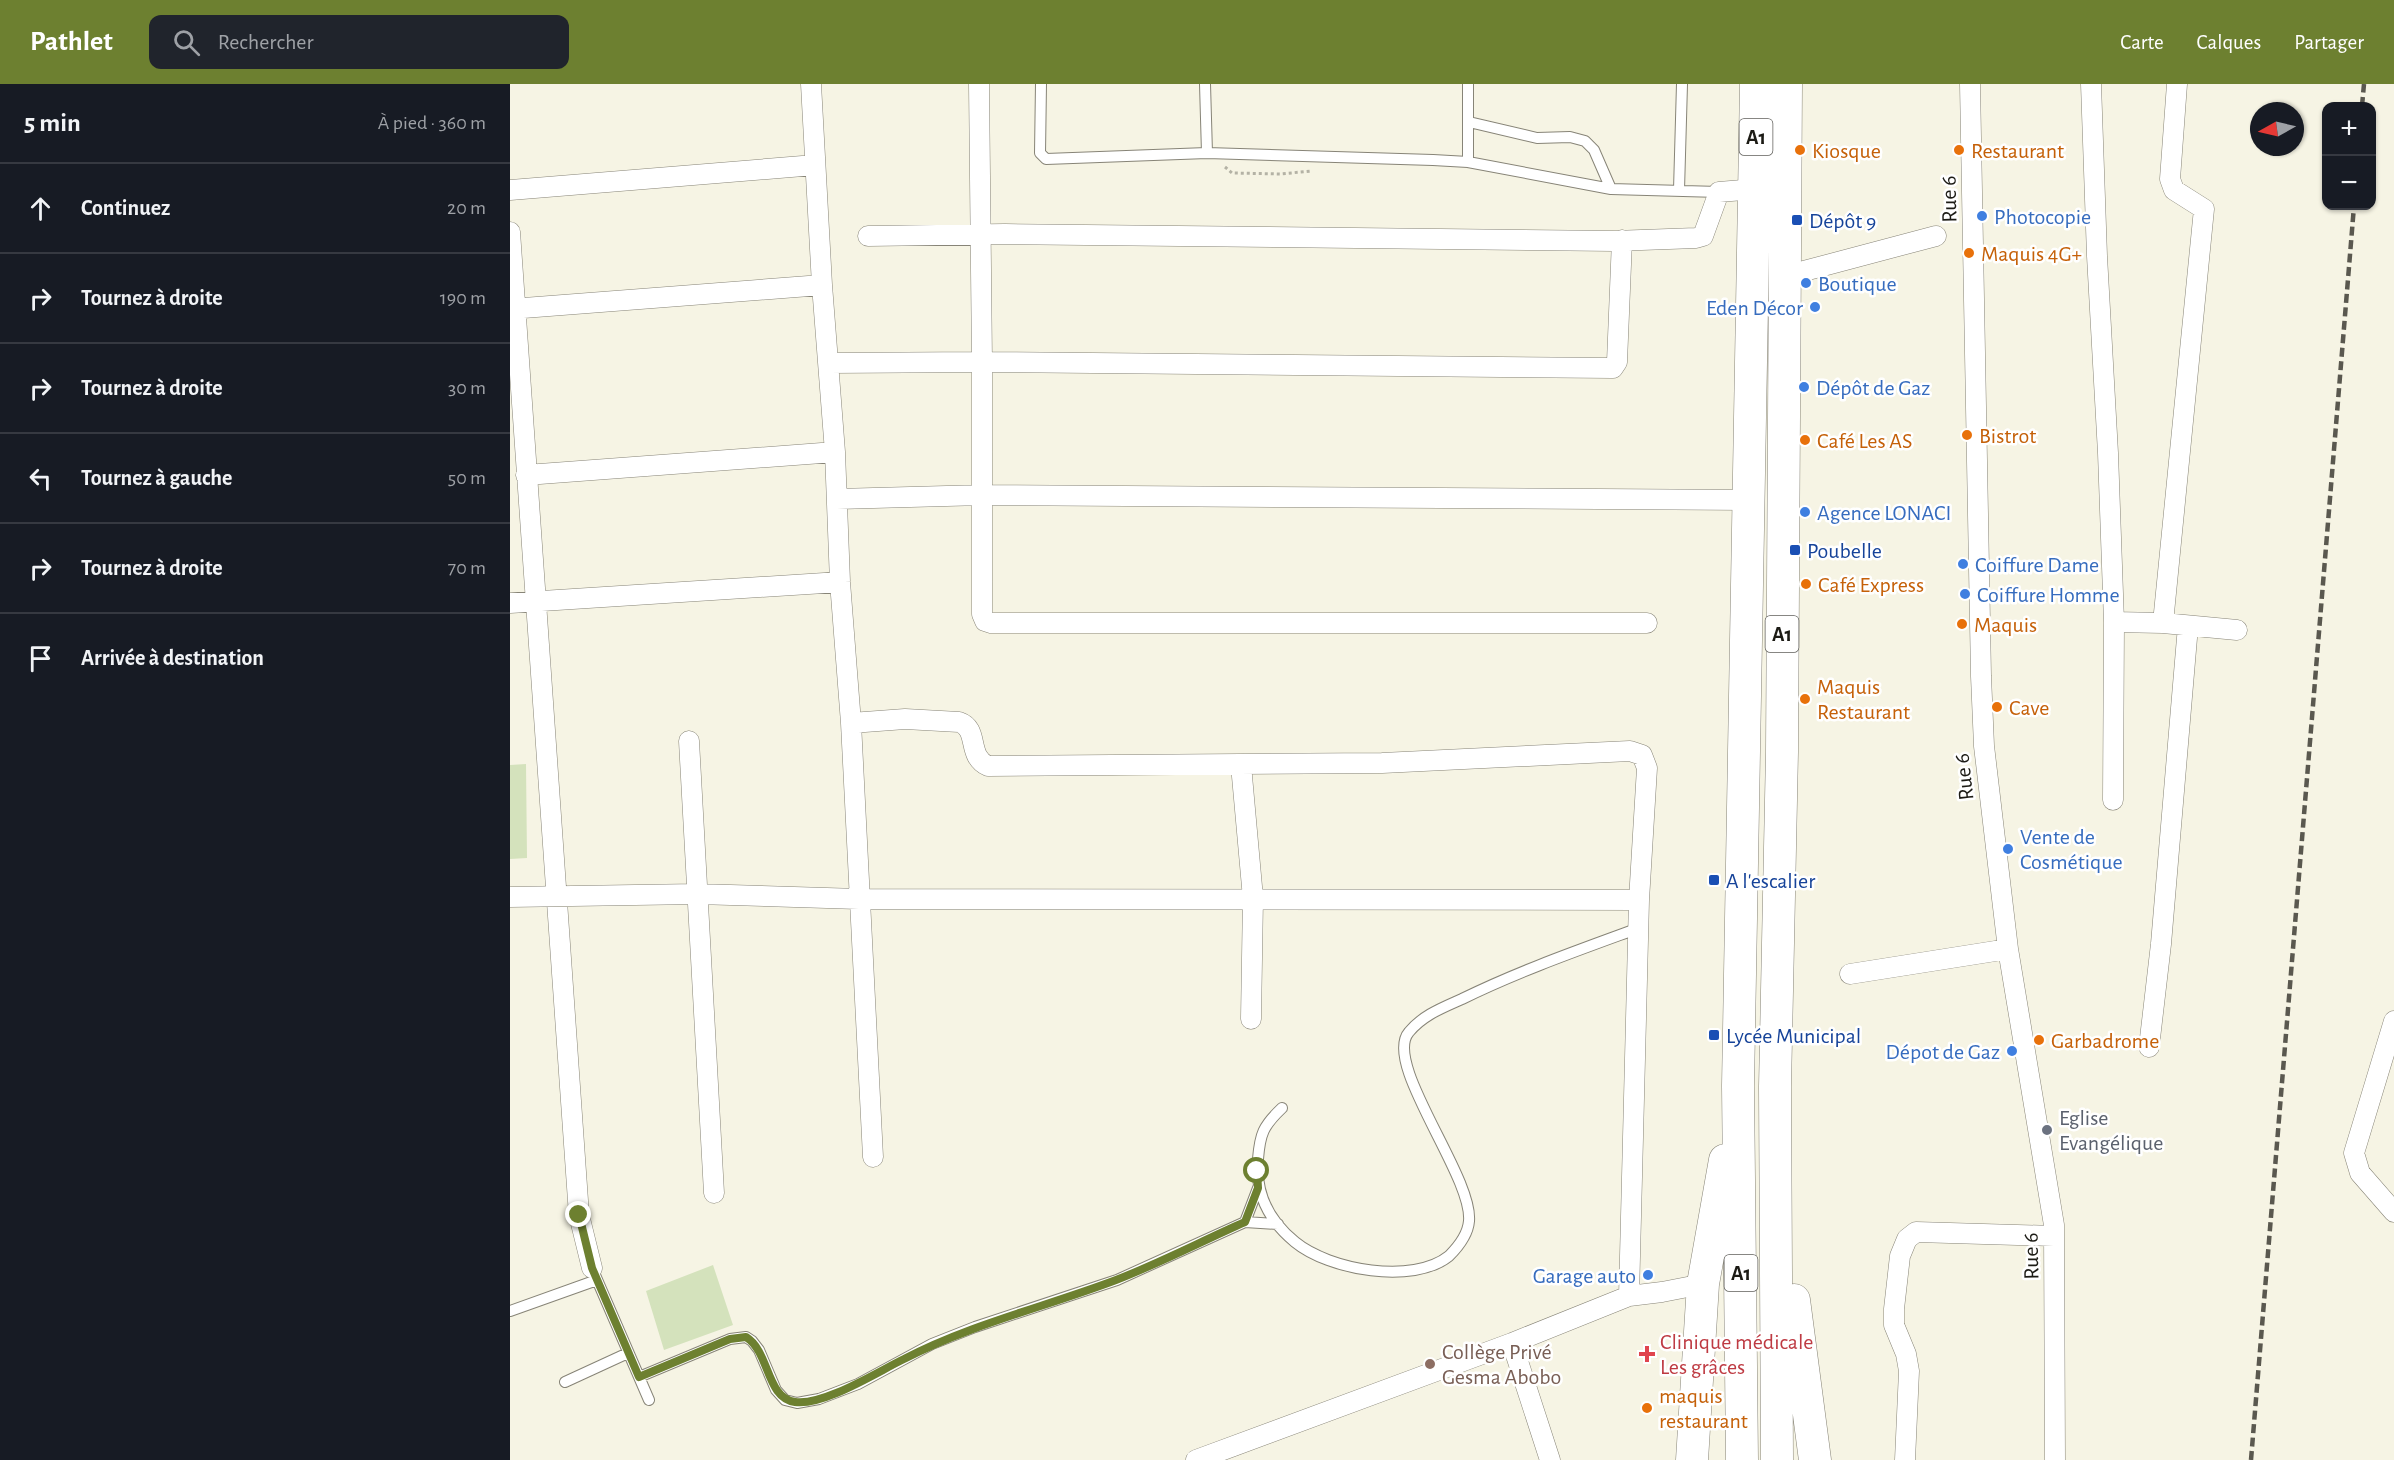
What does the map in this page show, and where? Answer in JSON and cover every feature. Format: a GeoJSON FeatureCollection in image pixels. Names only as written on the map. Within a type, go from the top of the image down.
{"type":"FeatureCollection","features":[{"type":"Feature","properties":{"kind":"main road","name":"A1"},"geometry":{"type":"LineString","coordinates":[[1742,1460],[1738,1086],[1756,84]]}},
{"type":"Feature","properties":{"kind":"main road","name":"A1"},"geometry":{"type":"LineString","coordinates":[[1777,1460],[1775,1087],[1782,753],[1786,84]]}},
{"type":"Feature","properties":{"kind":"main road"},"geometry":{"type":"LineString","coordinates":[[1692,1460],[1703,1284],[1738,1086]]}},
{"type":"Feature","properties":{"kind":"main road"},"geometry":{"type":"LineString","coordinates":[[1777,1185],[1815,1460]]}},
{"type":"Feature","properties":{"kind":"street"},"geometry":{"type":"LineString","coordinates":[[811,84],[822,285],[836,452],[840,582],[851,723],[873,1157]]}},
{"type":"Feature","properties":{"kind":"street"},"geometry":{"type":"LineString","coordinates":[[979,84],[982,235],[982,614],[984,621],[991,623],[1647,623]]}},
{"type":"Feature","properties":{"kind":"street","name":"Rue 6"},"geometry":{"type":"LineString","coordinates":[[1970,84],[1980,676],[1984,746],[2008,949],[2054,1236],[2055,1460]]}},
{"type":"Feature","properties":{"kind":"street"},"geometry":{"type":"LineString","coordinates":[[2091,84],[2114,622],[2113,800]]}},
{"type":"Feature","properties":{"kind":"street"},"geometry":{"type":"LineString","coordinates":[[2163,623],[2204,209],[2174,190],[2170,178],[2177,84]]}},
{"type":"Feature","properties":{"kind":"street"},"geometry":{"type":"LineString","coordinates":[[510,190],[816,165]]}},
{"type":"Feature","properties":{"kind":"street"},"geometry":{"type":"LineString","coordinates":[[868,236],[1622,240],[1696,238],[1703,236],[1719,192],[1755,189]]}},
{"type":"Feature","properties":{"kind":"street"},"geometry":{"type":"LineString","coordinates":[[510,232],[512,308],[579,1215],[594,1274]]}},
{"type":"Feature","properties":{"kind":"street"},"geometry":{"type":"LineString","coordinates":[[1785,276],[1936,236]]}},
{"type":"Feature","properties":{"kind":"street"},"geometry":{"type":"LineString","coordinates":[[829,363],[982,362],[1614,368],[1617,362],[1622,240]]}},
{"type":"Feature","properties":{"kind":"street"},"geometry":{"type":"LineString","coordinates":[[512,308],[822,285]]}},
{"type":"Feature","properties":{"kind":"street"},"geometry":{"type":"LineString","coordinates":[[526,475],[836,452]]}},
{"type":"Feature","properties":{"kind":"street"},"geometry":{"type":"LineString","coordinates":[[837,499],[983,495],[1748,500]]}},
{"type":"Feature","properties":{"kind":"street"},"geometry":{"type":"LineString","coordinates":[[510,603],[840,582]]}},
{"type":"Feature","properties":{"kind":"street"},"geometry":{"type":"LineString","coordinates":[[2114,622],[2163,623],[2237,630]]}},
{"type":"Feature","properties":{"kind":"street"},"geometry":{"type":"LineString","coordinates":[[2149,1047],[2161,944],[2188,626]]}},
{"type":"Feature","properties":{"kind":"street"},"geometry":{"type":"LineString","coordinates":[[851,723],[905,719],[966,724],[970,730],[976,755],[980,762],[988,766],[1382,763],[1630,752],[1642,755],[1647,768],[1638,928],[1629,1296]]}},
{"type":"Feature","properties":{"kind":"street"},"geometry":{"type":"LineString","coordinates":[[689,741],[714,1193]]}},
{"type":"Feature","properties":{"kind":"street"},"geometry":{"type":"LineString","coordinates":[[1241,765],[1253,898],[1251,1019]]}},
{"type":"Feature","properties":{"kind":"street"},"geometry":{"type":"LineString","coordinates":[[510,897],[697,894],[859,899],[1639,900]]}},
{"type":"Feature","properties":{"kind":"street"},"geometry":{"type":"LineString","coordinates":[[1850,974],[2008,949]]}},
{"type":"Feature","properties":{"kind":"street"},"geometry":{"type":"LineString","coordinates":[[2394,1020],[2354,1153],[2360,1173],[2394,1212]]}},
{"type":"Feature","properties":{"kind":"street"},"geometry":{"type":"LineString","coordinates":[[1905,1460],[1909,1371],[1906,1354],[1894,1324],[1900,1256],[1907,1239],[1916,1232],[2054,1236]]}},
{"type":"Feature","properties":{"kind":"street"},"geometry":{"type":"LineString","coordinates":[[1196,1460],[1512,1343],[1629,1296],[1703,1284]]}},
{"type":"Feature","properties":{"kind":"street"},"geometry":{"type":"LineString","coordinates":[[1512,1343],[1550,1460]]}},
{"type":"Feature","properties":{"kind":"lane"},"geometry":{"type":"LineString","coordinates":[[1041,84],[1040,153],[1046,159],[1207,153],[1468,162],[1611,189],[1719,192]]}},
{"type":"Feature","properties":{"kind":"lane"},"geometry":{"type":"LineString","coordinates":[[1205,84],[1207,153]]}},
{"type":"Feature","properties":{"kind":"lane"},"geometry":{"type":"LineString","coordinates":[[1468,84],[1468,162]]}},
{"type":"Feature","properties":{"kind":"lane"},"geometry":{"type":"LineString","coordinates":[[1679,190],[1682,84]]}},
{"type":"Feature","properties":{"kind":"lane"},"geometry":{"type":"LineString","coordinates":[[1468,122],[1527,137],[1570,137],[1585,141],[1594,150],[1611,189]]}},
{"type":"Feature","properties":{"kind":"lane"},"geometry":{"type":"LineString","coordinates":[[1258,1188],[1267,1208],[1278,1224],[1296,1243],[1325,1258],[1368,1271],[1403,1273],[1429,1267],[1448,1256],[1463,1239],[1469,1221],[1466,1197],[1410,1078],[1404,1053],[1406,1034],[1422,1018],[1501,980],[1638,928]]}},
{"type":"Feature","properties":{"kind":"lane"},"geometry":{"type":"LineString","coordinates":[[1245,1222],[1258,1188],[1259,1146],[1266,1123],[1282,1108]]}},
{"type":"Feature","properties":{"kind":"lane"},"geometry":{"type":"LineString","coordinates":[[639,1377],[730,1339],[746,1337],[759,1350],[776,1390],[784,1400],[797,1403],[819,1399],[858,1384],[932,1344],[975,1327],[1117,1280],[1245,1222],[1278,1224]]}},
{"type":"Feature","properties":{"kind":"lane"},"geometry":{"type":"LineString","coordinates":[[510,1311],[594,1274],[649,1400]]}},
{"type":"Feature","properties":{"kind":"lane"},"geometry":{"type":"LineString","coordinates":[[565,1382],[628,1353]]}},
{"type":"Feature","properties":{"kind":"green space"},"geometry":{"type":"Polygon","coordinates":[[[526,764],[527,858],[510,859],[510,765],[526,764]]]}},
{"type":"Feature","properties":{"kind":"green space"},"geometry":{"type":"Polygon","coordinates":[[[713,1265],[733,1325],[664,1350],[646,1291],[713,1265]]]}},
{"type":"Feature","properties":{"kind":"railway"},"geometry":{"type":"LineString","coordinates":[[2362,102],[2364,84]]}},
{"type":"Feature","properties":{"kind":"railway"},"geometry":{"type":"LineString","coordinates":[[2251,1460],[2354,210]]}},
{"type":"Feature","properties":{"kind":"place","name":"Kiosque"},"geometry":{"type":"Point","coordinates":[1800,150]}},
{"type":"Feature","properties":{"kind":"place","name":"Restaurant"},"geometry":{"type":"Point","coordinates":[1959,150]}},
{"type":"Feature","properties":{"kind":"place","name":"Photocopie"},"geometry":{"type":"Point","coordinates":[1982,216]}},
{"type":"Feature","properties":{"kind":"place","name":"Dépôt 9"},"geometry":{"type":"Point","coordinates":[1797,220]}},
{"type":"Feature","properties":{"kind":"place","name":"Maquis 4G+"},"geometry":{"type":"Point","coordinates":[1969,253]}},
{"type":"Feature","properties":{"kind":"place","name":"Boutique"},"geometry":{"type":"Point","coordinates":[1806,283]}},
{"type":"Feature","properties":{"kind":"place","name":"Eden Décor"},"geometry":{"type":"Point","coordinates":[1815,307]}},
{"type":"Feature","properties":{"kind":"place","name":"Dépôt de Gaz"},"geometry":{"type":"Point","coordinates":[1804,387]}},
{"type":"Feature","properties":{"kind":"place","name":"Bistrot"},"geometry":{"type":"Point","coordinates":[1967,435]}},
{"type":"Feature","properties":{"kind":"place","name":"Café Les AS"},"geometry":{"type":"Point","coordinates":[1805,440]}},
{"type":"Feature","properties":{"kind":"place","name":"Agence LONACI"},"geometry":{"type":"Point","coordinates":[1805,512]}},
{"type":"Feature","properties":{"kind":"place","name":"Poubelle"},"geometry":{"type":"Point","coordinates":[1795,550]}},
{"type":"Feature","properties":{"kind":"place","name":"Coiffure Dame"},"geometry":{"type":"Point","coordinates":[1963,564]}},
{"type":"Feature","properties":{"kind":"place","name":"Café Express"},"geometry":{"type":"Point","coordinates":[1806,584]}},
{"type":"Feature","properties":{"kind":"place","name":"Coiffure Homme"},"geometry":{"type":"Point","coordinates":[1965,594]}},
{"type":"Feature","properties":{"kind":"place","name":"Maquis"},"geometry":{"type":"Point","coordinates":[1962,624]}},
{"type":"Feature","properties":{"kind":"place","name":"Maquis Restaurant"},"geometry":{"type":"Point","coordinates":[1805,699]}},
{"type":"Feature","properties":{"kind":"place","name":"Cave"},"geometry":{"type":"Point","coordinates":[1997,707]}},
{"type":"Feature","properties":{"kind":"place","name":"Vente de Cosmétique"},"geometry":{"type":"Point","coordinates":[2008,849]}},
{"type":"Feature","properties":{"kind":"place","name":"A l'escalier"},"geometry":{"type":"Point","coordinates":[1714,880]}},
{"type":"Feature","properties":{"kind":"place","name":"Lycée Municipal"},"geometry":{"type":"Point","coordinates":[1714,1035]}},
{"type":"Feature","properties":{"kind":"place","name":"Garbadrome"},"geometry":{"type":"Point","coordinates":[2039,1040]}},
{"type":"Feature","properties":{"kind":"place","name":"Dépot de Gaz"},"geometry":{"type":"Point","coordinates":[2012,1051]}},
{"type":"Feature","properties":{"kind":"place","name":"Eglise Evangélique"},"geometry":{"type":"Point","coordinates":[2047,1130]}},
{"type":"Feature","properties":{"kind":"place","name":"Garage auto"},"geometry":{"type":"Point","coordinates":[1648,1275]}},
{"type":"Feature","properties":{"kind":"place","name":"Clinique médicale Les grâces"},"geometry":{"type":"Point","coordinates":[1647,1354]}},
{"type":"Feature","properties":{"kind":"place","name":"Collège Privé Gesma Abobo"},"geometry":{"type":"Point","coordinates":[1430,1364]}},
{"type":"Feature","properties":{"kind":"place","name":"maquis restaurant"},"geometry":{"type":"Point","coordinates":[1647,1408]}},
{"type":"Feature","properties":{"kind":"route"},"geometry":{"type":"LineString","coordinates":[[579,1215],[592,1268],[639,1377],[730,1339],[746,1337],[759,1350],[776,1390],[784,1400],[797,1403],[819,1399],[858,1384],[932,1344],[975,1327],[1117,1280],[1245,1222],[1258,1188],[1257,1171]]}}]}
